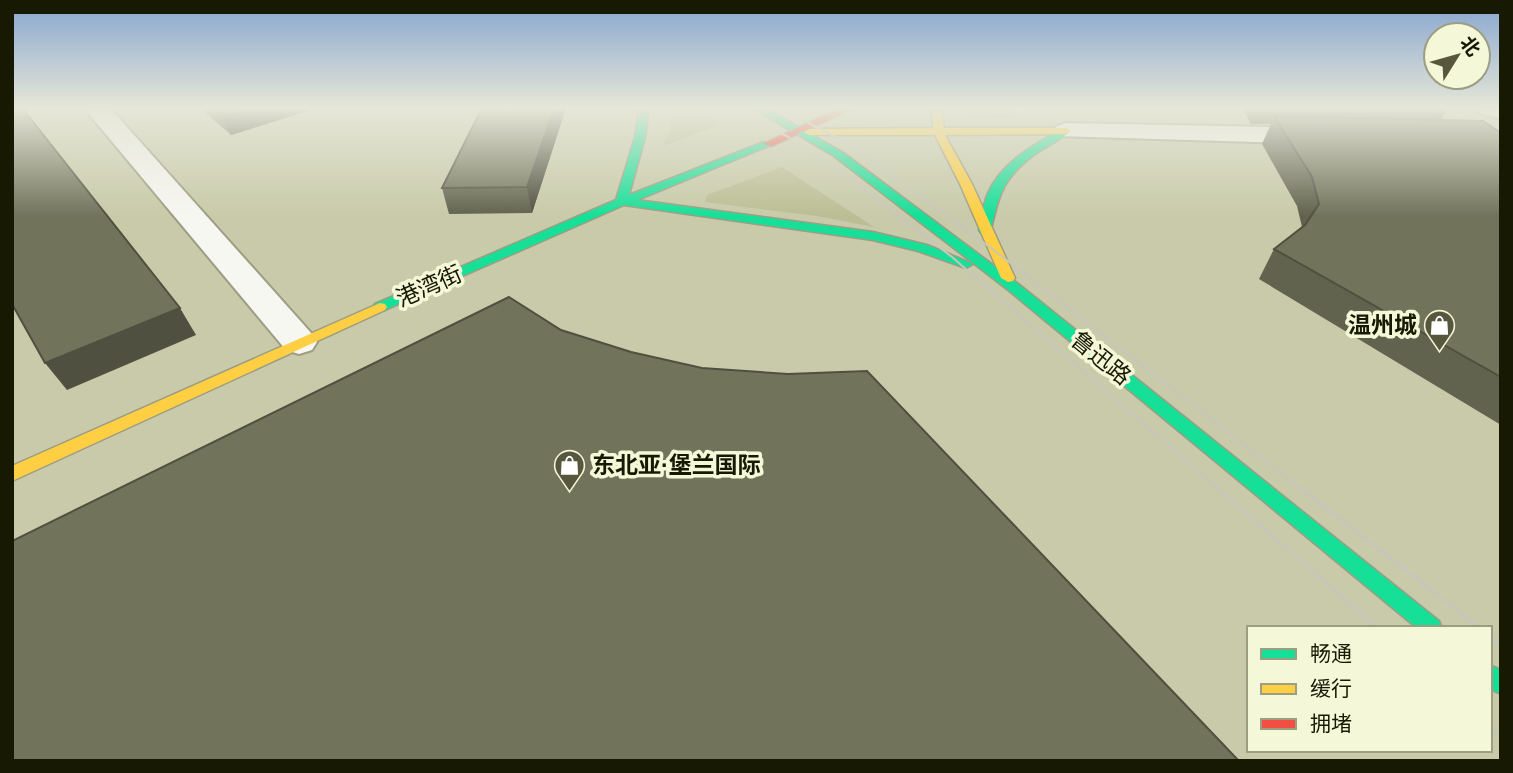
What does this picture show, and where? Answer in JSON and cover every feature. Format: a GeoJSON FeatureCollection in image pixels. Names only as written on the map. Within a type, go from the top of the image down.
{"type":"FeatureCollection","features":[{"type":"Feature","properties":{"kind":"main road"},"geometry":{"type":"LineString","coordinates":[[638,144],[621,202],[699,210],[888,240],[952,257],[1012,286]]}},
{"type":"Feature","properties":{"kind":"main road","name":"港湾街"},"geometry":{"type":"LineString","coordinates":[[12,474],[299,342],[621,202],[767,144]]}},
{"type":"Feature","properties":{"kind":"main road","name":"鲁迅路"},"geometry":{"type":"LineString","coordinates":[[822,144],[1012,286],[1430,626]]}},
{"type":"Feature","properties":{"kind":"main road"},"geometry":{"type":"LineString","coordinates":[[949,144],[1012,286]]}},
{"type":"Feature","properties":{"kind":"main road"},"geometry":{"type":"LineString","coordinates":[[985,230],[993,194],[1001,179],[1018,162],[1046,144]]}},
{"type":"Feature","properties":{"kind":"street"},"geometry":{"type":"LineString","coordinates":[[127,144],[299,342]]}},
{"type":"Feature","properties":{"kind":"green space"},"geometry":{"type":"Polygon","coordinates":[[[782,167],[874,227],[817,216],[705,202],[707,195],[782,167]]]}},
{"type":"Feature","properties":{"kind":"building"},"geometry":{"type":"Polygon","coordinates":[[[12,144],[50,144],[180,308],[45,363],[12,304],[12,144]]]}},
{"type":"Feature","properties":{"kind":"building"},"geometry":{"type":"Polygon","coordinates":[[[464,144],[542,144],[527,187],[442,188],[464,144]]]}},
{"type":"Feature","properties":{"kind":"building","name":"温州城"},"geometry":{"type":"Polygon","coordinates":[[[1291,144],[1501,144],[1501,377],[1274,249],[1305,225],[1319,204],[1312,177],[1291,144]]]}},
{"type":"Feature","properties":{"kind":"building","name":"东北亚·堡兰国际"},"geometry":{"type":"Polygon","coordinates":[[[509,297],[561,330],[631,352],[702,368],[788,374],[867,371],[1239,761],[12,761],[12,541],[509,297]]]}},
{"type":"Feature","properties":{"kind":"tram line"},"geometry":{"type":"LineString","coordinates":[[800,144],[829,163],[952,257],[1217,488]]}},
{"type":"Feature","properties":{"kind":"tram line"},"geometry":{"type":"LineString","coordinates":[[849,144],[995,251],[1300,488]]}},
{"type":"Feature","properties":{"kind":"tram line"},"geometry":{"type":"LineString","coordinates":[[1215,486],[1376,626]]}},
{"type":"Feature","properties":{"kind":"tram line"},"geometry":{"type":"LineString","coordinates":[[1298,486],[1477,626]]}},
{"type":"Feature","properties":{"kind":"tram line"},"geometry":{"type":"LineString","coordinates":[[1492,637],[1501,644]]}},
{"type":"Feature","properties":{"kind":"tram line"},"geometry":{"type":"LineString","coordinates":[[1492,728],[1501,735]]}},
{"type":"Feature","properties":{"kind":"traffic: fast"},"geometry":{"type":"LineString","coordinates":[[621,202],[638,144]]}},
{"type":"Feature","properties":{"kind":"traffic: fast"},"geometry":{"type":"LineString","coordinates":[[380,307],[621,202],[768,144]]}},
{"type":"Feature","properties":{"kind":"traffic: fast"},"geometry":{"type":"LineString","coordinates":[[821,144],[838,154],[1012,286],[1430,626]]}},
{"type":"Feature","properties":{"kind":"traffic: fast"},"geometry":{"type":"LineString","coordinates":[[985,230],[994,192],[1000,182],[1016,164],[1043,144]]}},
{"type":"Feature","properties":{"kind":"traffic: fast"},"geometry":{"type":"LineString","coordinates":[[627,202],[873,236],[922,248],[966,264]]}},
{"type":"Feature","properties":{"kind":"traffic: fast"},"geometry":{"type":"LineString","coordinates":[[1492,677],[1501,684]]}},
{"type":"Feature","properties":{"kind":"traffic: slow"},"geometry":{"type":"LineString","coordinates":[[945,144],[1008,278]]}},
{"type":"Feature","properties":{"kind":"traffic: slow"},"geometry":{"type":"LineString","coordinates":[[12,474],[380,307]]}},
{"type":"Feature","properties":{"kind":"place","name":"温州城"},"geometry":{"type":"Point","coordinates":[1440,352]}},
{"type":"Feature","properties":{"kind":"place","name":"东北亚·堡兰国际"},"geometry":{"type":"Point","coordinates":[569,492]}}]}
